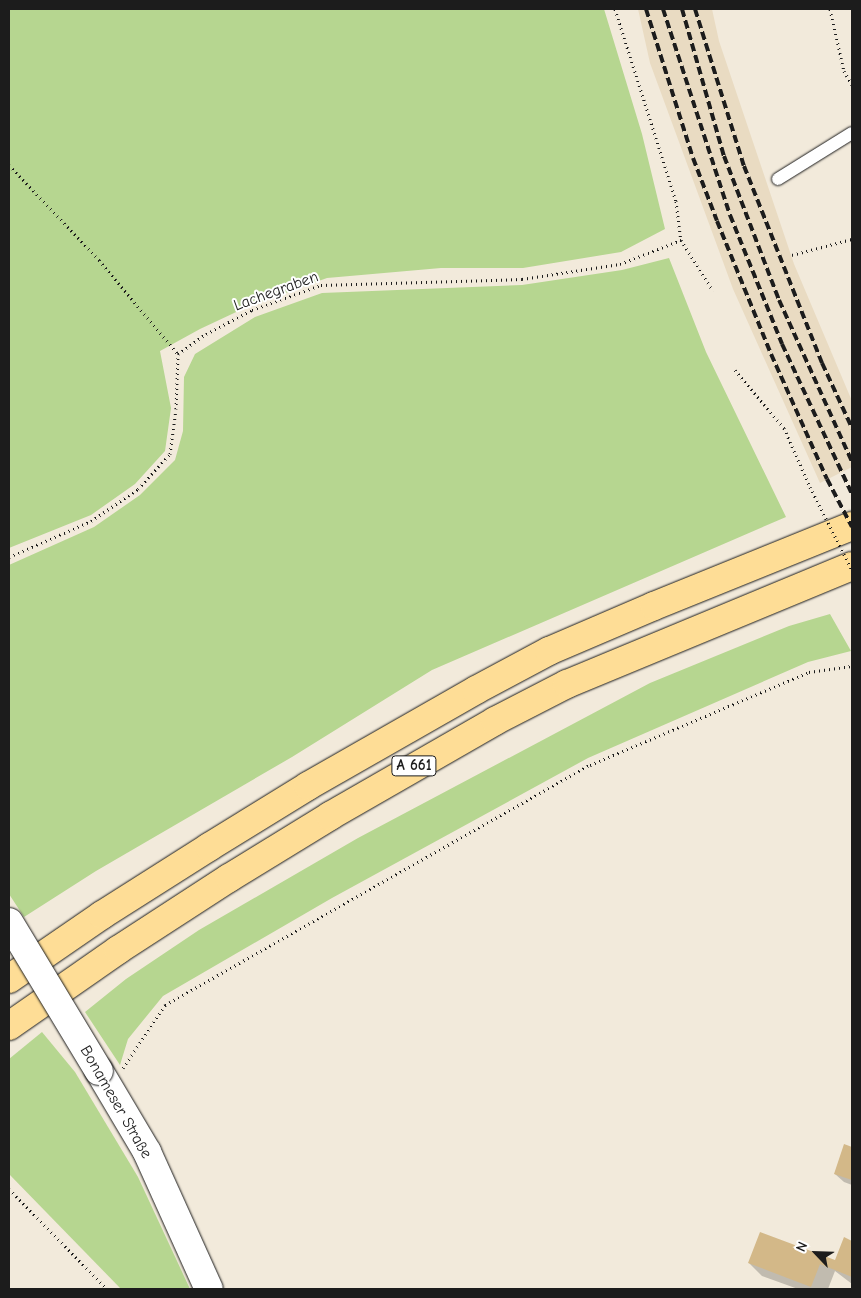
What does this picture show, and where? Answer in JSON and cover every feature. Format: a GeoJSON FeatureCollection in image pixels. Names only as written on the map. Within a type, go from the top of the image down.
{"type":"FeatureCollection","features":[{"type":"Feature","properties":{"kind":"highway","name":"A 661"},"geometry":{"type":"LineString","coordinates":[[9,979],[102,915],[209,847],[308,786],[476,690],[549,651],[852,526]]}},
{"type":"Feature","properties":{"kind":"highway","name":"A 661"},"geometry":{"type":"LineString","coordinates":[[9,1026],[118,950],[229,878],[355,801],[495,721],[568,684],[852,566]]}},
{"type":"Feature","properties":{"kind":"street","name":"Bonameser Straße"},"geometry":{"type":"LineString","coordinates":[[9,922],[110,1071],[209,1289]]}},
{"type":"Feature","properties":{"kind":"lane"},"geometry":{"type":"LineString","coordinates":[[778,179],[852,132]]}},
{"type":"Feature","properties":{"kind":"path"},"geometry":{"type":"LineString","coordinates":[[615,9],[676,201],[681,240],[713,291]]}},
{"type":"Feature","properties":{"kind":"path"},"geometry":{"type":"LineString","coordinates":[[830,9],[844,71],[852,85]]}},
{"type":"Feature","properties":{"kind":"path"},"geometry":{"type":"LineString","coordinates":[[9,165],[99,260],[178,354],[176,409],[170,454],[138,489],[91,521],[9,557]]}},
{"type":"Feature","properties":{"kind":"path"},"geometry":{"type":"LineString","coordinates":[[792,255],[852,239]]}},
{"type":"Feature","properties":{"kind":"path","name":"Lachegraben"},"geometry":{"type":"LineString","coordinates":[[178,354],[206,334],[252,310],[321,285],[522,279],[620,264],[681,240]]}},
{"type":"Feature","properties":{"kind":"path"},"geometry":{"type":"LineString","coordinates":[[735,370],[784,428],[810,487],[852,570]]}},
{"type":"Feature","properties":{"kind":"path"},"geometry":{"type":"LineString","coordinates":[[110,1071],[166,1005],[590,765],[809,672],[852,666]]}},
{"type":"Feature","properties":{"kind":"path"},"geometry":{"type":"LineString","coordinates":[[9,1189],[107,1289]]}},
{"type":"Feature","properties":{"kind":"shaded area"},"geometry":{"type":"Polygon","coordinates":[[[638,9],[712,9],[719,41],[794,264],[852,401],[852,467],[820,483],[733,289],[650,63],[638,9]]]}},
{"type":"Feature","properties":{"kind":"green space"},"geometry":{"type":"Polygon","coordinates":[[[9,9],[604,9],[642,134],[665,229],[621,252],[523,268],[441,268],[327,278],[249,306],[200,329],[160,351],[171,408],[165,451],[135,484],[91,515],[9,548],[9,9]]]}},
{"type":"Feature","properties":{"kind":"green space"},"geometry":{"type":"Polygon","coordinates":[[[669,258],[706,352],[786,517],[432,670],[292,757],[96,871],[24,917],[9,894],[9,565],[94,527],[140,495],[175,460],[183,431],[184,377],[195,354],[255,317],[322,293],[522,285],[622,270],[669,258]]]}},
{"type":"Feature","properties":{"kind":"green space"},"geometry":{"type":"Polygon","coordinates":[[[830,614],[851,651],[808,662],[588,758],[332,898],[163,996],[128,1039],[120,1065],[85,1012],[126,979],[199,930],[358,838],[650,683],[789,626],[830,614]]]}},
{"type":"Feature","properties":{"kind":"green space"},"geometry":{"type":"Polygon","coordinates":[[[42,1032],[75,1072],[138,1177],[190,1289],[121,1289],[9,1174],[9,1059],[42,1032]]]}},
{"type":"Feature","properties":{"kind":"building"},"geometry":{"type":"Polygon","coordinates":[[[844,1144],[852,1147],[852,1180],[834,1174],[844,1144]]]}},
{"type":"Feature","properties":{"kind":"building"},"geometry":{"type":"Polygon","coordinates":[[[760,1232],[835,1260],[844,1237],[852,1241],[852,1277],[820,1264],[811,1287],[748,1263],[760,1232]]]}},
{"type":"Feature","properties":{"kind":"railway"},"geometry":{"type":"LineString","coordinates":[[646,9],[693,158],[717,221],[771,354],[827,479],[852,527]]}},
{"type":"Feature","properties":{"kind":"railway"},"geometry":{"type":"LineString","coordinates":[[663,9],[730,215],[782,344],[852,494]]}},
{"type":"Feature","properties":{"kind":"railway"},"geometry":{"type":"LineString","coordinates":[[682,9],[724,156],[779,300],[852,462]]}},
{"type":"Feature","properties":{"kind":"railway"},"geometry":{"type":"LineString","coordinates":[[695,9],[744,166],[822,363],[852,428]]}}]}
